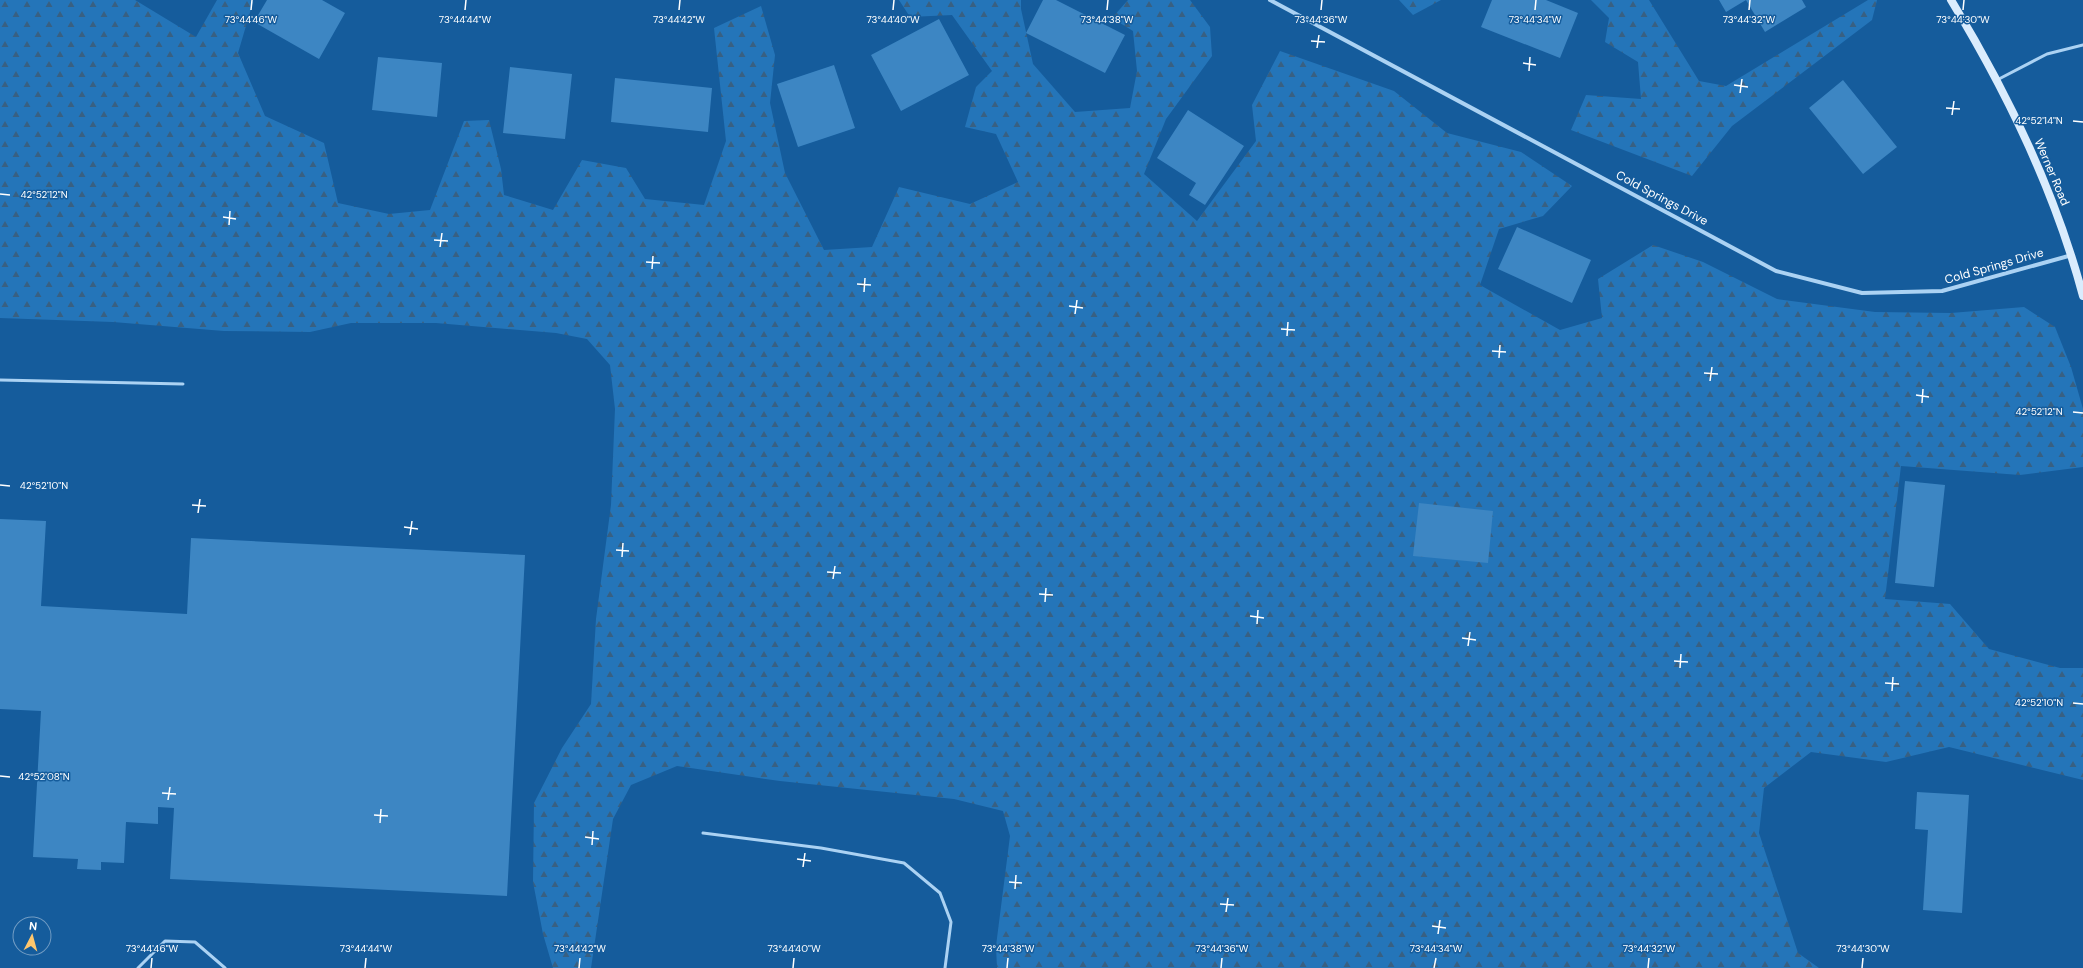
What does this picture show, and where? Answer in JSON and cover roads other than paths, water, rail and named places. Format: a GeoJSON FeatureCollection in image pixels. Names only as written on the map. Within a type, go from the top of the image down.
{"type":"FeatureCollection","features":[{"type":"Feature","properties":{"kind":"street","name":"Cold Springs Drive"},"geometry":{"type":"LineString","coordinates":[[1270,0],[1776,271],[1862,293],[1942,291],[2072,255]]}},
{"type":"Feature","properties":{"kind":"street","name":"Werner Road"},"geometry":{"type":"LineString","coordinates":[[1951,0],[1977,42],[2044,178],[2072,255],[2083,296]]}},
{"type":"Feature","properties":{"kind":"lane"},"geometry":{"type":"LineString","coordinates":[[1996,81],[2047,54],[2083,45]]}},
{"type":"Feature","properties":{"kind":"lane"},"geometry":{"type":"LineString","coordinates":[[0,380],[183,384]]}},
{"type":"Feature","properties":{"kind":"lane"},"geometry":{"type":"LineString","coordinates":[[703,833],[821,848],[904,863],[940,893],[950,922],[945,968]]}},
{"type":"Feature","properties":{"kind":"lane"},"geometry":{"type":"LineString","coordinates":[[138,968],[165,941],[195,942],[225,968]]}}]}
